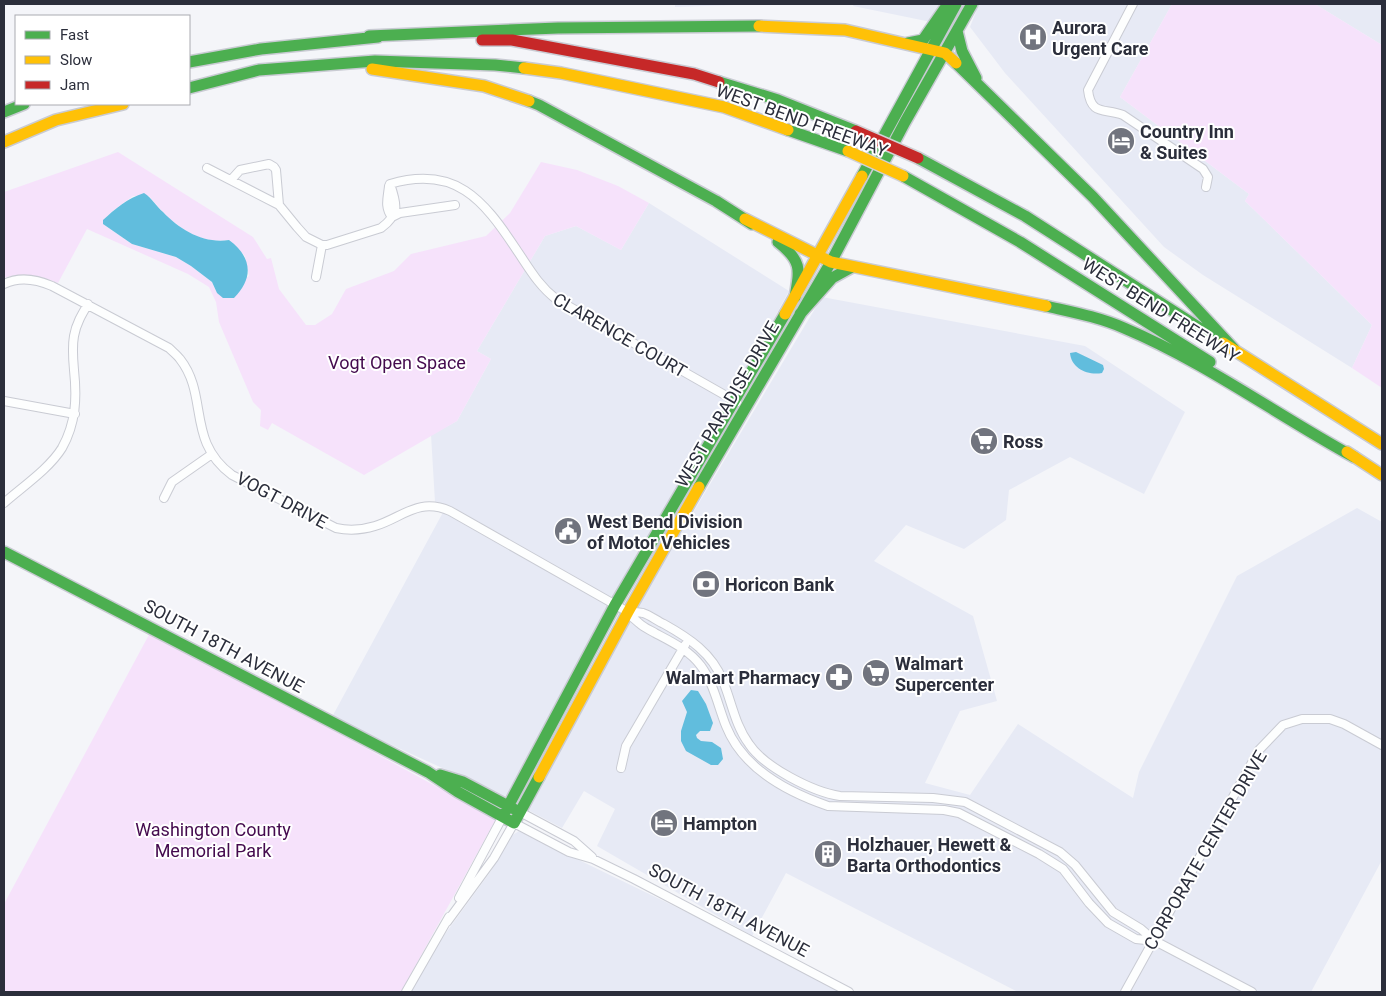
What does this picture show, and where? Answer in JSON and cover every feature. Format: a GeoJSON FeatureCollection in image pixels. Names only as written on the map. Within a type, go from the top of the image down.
{"type":"FeatureCollection","features":[{"type":"Feature","properties":{"kind":"main road"},"geometry":{"type":"LineString","coordinates":[[904,44],[923,40],[948,4]]}},
{"type":"Feature","properties":{"kind":"main road","name":"WEST PARADISE DRIVE"},"geometry":{"type":"LineString","coordinates":[[506,811],[615,605],[819,256],[956,4]]}},
{"type":"Feature","properties":{"kind":"main road","name":"WEST PARADISE DRIVE"},"geometry":{"type":"LineString","coordinates":[[514,823],[628,612],[745,407],[831,262],[905,122],[972,4]]}},
{"type":"Feature","properties":{"kind":"main road"},"geometry":{"type":"LineString","coordinates":[[368,36],[558,28],[756,26],[845,30],[944,53],[980,85],[1093,197],[1234,349]]}},
{"type":"Feature","properties":{"kind":"main road"},"geometry":{"type":"LineString","coordinates":[[957,31],[962,51],[980,85]]}},
{"type":"Feature","properties":{"kind":"main road","name":"WEST BEND FREEWAY"},"geometry":{"type":"LineString","coordinates":[[190,62],[261,48],[368,36],[512,40],[694,74],[778,100],[856,130],[918,158],[1025,216],[1382,444]]}},
{"type":"Feature","properties":{"kind":"main road","name":"WEST BEND FREEWAY"},"geometry":{"type":"LineString","coordinates":[[190,88],[258,70],[376,61],[495,65],[561,73],[724,107],[848,151],[903,176],[958,205],[1237,379],[1382,475]]}},
{"type":"Feature","properties":{"kind":"main road"},"geometry":{"type":"LineString","coordinates":[[324,66],[380,70],[475,84],[539,105],[716,201],[787,249],[796,258],[800,269],[794,297]]}},
{"type":"Feature","properties":{"kind":"main road"},"geometry":{"type":"LineString","coordinates":[[4,112],[22,105]]}},
{"type":"Feature","properties":{"kind":"main road"},"geometry":{"type":"LineString","coordinates":[[4,142],[56,120],[119,105]]}},
{"type":"Feature","properties":{"kind":"main road"},"geometry":{"type":"LineString","coordinates":[[745,219],[831,262],[1038,304],[1083,315],[1122,328],[1203,367],[1304,430],[1354,457]]}},
{"type":"Feature","properties":{"kind":"main road"},"geometry":{"type":"LineString","coordinates":[[800,314],[832,278],[852,267]]}},
{"type":"Feature","properties":{"kind":"main road","name":"SOUTH 18TH AVENUE"},"geometry":{"type":"LineString","coordinates":[[4,552],[73,586],[428,772],[463,782],[506,811],[514,823]]}},
{"type":"Feature","properties":{"kind":"main road","name":"SOUTH 18TH AVENUE"},"geometry":{"type":"LineString","coordinates":[[506,811],[520,812]]}},
{"type":"Feature","properties":{"kind":"street"},"geometry":{"type":"LineString","coordinates":[[1133,4],[1088,90],[1089,102],[1104,112],[1114,111],[1123,115],[1203,169],[1208,177],[1206,187]]}},
{"type":"Feature","properties":{"kind":"street"},"geometry":{"type":"LineString","coordinates":[[231,180],[240,170],[269,164],[274,166],[279,205]]}},
{"type":"Feature","properties":{"kind":"street"},"geometry":{"type":"LineString","coordinates":[[207,168],[279,205],[296,228],[306,237],[322,245],[381,228],[388,223],[392,216],[400,213],[455,205]]}},
{"type":"Feature","properties":{"kind":"street","name":"CLARENCE COURT"},"geometry":{"type":"LineString","coordinates":[[392,216],[387,206],[390,184],[404,180],[430,179],[445,182],[468,191],[479,200],[496,220],[542,289],[556,299],[745,407]]}},
{"type":"Feature","properties":{"kind":"street"},"geometry":{"type":"LineString","coordinates":[[316,276],[322,245]]}},
{"type":"Feature","properties":{"kind":"street","name":"VOGT DRIVE"},"geometry":{"type":"LineString","coordinates":[[4,284],[13,279],[35,279],[88,304],[169,348],[181,360],[194,391],[204,440],[222,467],[232,475],[336,528],[349,530],[376,526],[406,511],[418,508],[436,507],[445,509],[628,612]]}},
{"type":"Feature","properties":{"kind":"street"},"geometry":{"type":"LineString","coordinates":[[4,503],[47,466],[61,449],[69,433],[75,414],[76,397],[73,356],[74,335],[88,304]]}},
{"type":"Feature","properties":{"kind":"street"},"geometry":{"type":"LineString","coordinates":[[4,401],[75,414]]}},
{"type":"Feature","properties":{"kind":"street"},"geometry":{"type":"LineString","coordinates":[[164,498],[172,482],[212,454]]}},
{"type":"Feature","properties":{"kind":"street"},"geometry":{"type":"LineString","coordinates":[[628,612],[645,614],[690,639],[707,655],[723,680],[737,726],[750,746],[766,762],[816,790],[828,794],[840,796],[933,798],[964,802],[1060,852],[1075,865],[1113,912],[1141,928],[1155,940],[1252,992]]}},
{"type":"Feature","properties":{"kind":"street"},"geometry":{"type":"LineString","coordinates":[[628,612],[639,624],[682,648],[702,667],[712,686],[726,728],[734,743],[743,757],[760,772],[812,801],[828,806],[944,810],[959,813],[1039,854],[1063,870],[1089,903],[1108,923],[1136,939],[1155,940]]}},
{"type":"Feature","properties":{"kind":"street"},"geometry":{"type":"LineString","coordinates":[[621,768],[626,746],[682,648],[690,639]]}},
{"type":"Feature","properties":{"kind":"street","name":"CORPORATE CENTER DRIVE"},"geometry":{"type":"LineString","coordinates":[[1125,992],[1260,750],[1283,725],[1302,719],[1330,719],[1344,724],[1382,745]]}},
{"type":"Feature","properties":{"kind":"street"},"geometry":{"type":"LineString","coordinates":[[406,992],[447,922],[506,811]]}},
{"type":"Feature","properties":{"kind":"street","name":"SOUTH 18TH AVENUE"},"geometry":{"type":"LineString","coordinates":[[520,812],[574,841],[593,858]]}},
{"type":"Feature","properties":{"kind":"street"},"geometry":{"type":"LineString","coordinates":[[447,922],[494,858],[514,823]]}},
{"type":"Feature","properties":{"kind":"street","name":"SOUTH 18TH AVENUE"},"geometry":{"type":"LineString","coordinates":[[514,823],[569,852],[593,858],[849,992]]}},
{"type":"Feature","properties":{"kind":"shaded area"},"geometry":{"type":"Polygon","coordinates":[[[675,4],[766,4],[675,7],[675,4]]]}},
{"type":"Feature","properties":{"kind":"shaded area"},"geometry":{"type":"Polygon","coordinates":[[[854,4],[944,4],[931,22],[853,6],[854,4]]]}},
{"type":"Feature","properties":{"kind":"shaded area"},"geometry":{"type":"Polygon","coordinates":[[[979,4],[1172,4],[1120,97],[1249,194],[1245,201],[1372,325],[1352,368],[1203,275],[1164,247],[1005,73],[970,27],[979,4]]]}},
{"type":"Feature","properties":{"kind":"shaded area"},"geometry":{"type":"Polygon","coordinates":[[[1315,4],[1382,4],[1382,45],[1315,4]]]}},
{"type":"Feature","properties":{"kind":"shaded area"},"geometry":{"type":"Polygon","coordinates":[[[649,203],[789,291],[626,573],[513,791],[509,795],[504,796],[332,717],[447,505],[435,502],[431,435],[457,421],[491,359],[477,351],[545,236],[576,226],[621,250],[649,203]]]}},
{"type":"Feature","properties":{"kind":"shaded area"},"geometry":{"type":"Polygon","coordinates":[[[822,297],[1085,346],[1185,412],[1144,494],[1070,457],[1009,490],[1006,520],[964,549],[906,525],[874,561],[973,616],[997,701],[960,711],[925,783],[970,795],[1018,724],[1133,798],[1139,772],[1237,576],[1357,508],[1382,522],[1382,860],[1311,992],[1018,992],[786,873],[752,936],[597,846],[615,809],[584,791],[562,828],[528,810],[642,598],[822,297]]]}},
{"type":"Feature","properties":{"kind":"shaded area"},"geometry":{"type":"Polygon","coordinates":[[[519,831],[707,922],[842,992],[411,992],[440,941],[491,871],[511,836],[519,831]]]}},
{"type":"Feature","properties":{"kind":"green space"},"geometry":{"type":"Polygon","coordinates":[[[1172,4],[1315,4],[1382,45],[1382,388],[1352,368],[1372,325],[1245,201],[1249,194],[1120,97],[1172,4]]]}},
{"type":"Feature","properties":{"kind":"green space","name":"Vogt Open Space"},"geometry":{"type":"Polygon","coordinates":[[[118,152],[253,237],[267,259],[271,258],[279,289],[306,325],[315,325],[332,314],[346,289],[394,271],[411,254],[486,236],[510,213],[541,162],[577,170],[618,186],[649,203],[621,250],[576,226],[545,236],[477,351],[491,359],[457,421],[364,475],[272,423],[268,430],[260,426],[261,410],[253,402],[219,322],[216,302],[209,287],[188,274],[87,229],[58,283],[31,275],[17,275],[4,278],[4,192],[118,152]],[[133,196],[103,220],[103,224],[132,244],[176,257],[191,266],[212,282],[217,293],[249,276],[245,256],[229,240],[217,241],[194,235],[174,222],[149,196],[133,196]]]}},
{"type":"Feature","properties":{"kind":"green space","name":"Washington County Memorial Park"},"geometry":{"type":"Polygon","coordinates":[[[151,631],[496,819],[401,992],[4,992],[4,904],[151,631]]]}},
{"type":"Feature","properties":{"kind":"water"},"geometry":{"type":"Polygon","coordinates":[[[144,193],[170,219],[185,230],[202,238],[220,241],[229,240],[237,247],[242,253],[248,268],[245,283],[234,298],[223,298],[217,293],[212,282],[176,257],[132,244],[103,224],[103,220],[117,208],[144,193]]]}},
{"type":"Feature","properties":{"kind":"water"},"geometry":{"type":"Polygon","coordinates":[[[1076,352],[1103,365],[1102,373],[1086,372],[1077,367],[1073,363],[1070,353],[1076,352]]]}},
{"type":"Feature","properties":{"kind":"water"},"geometry":{"type":"Polygon","coordinates":[[[691,690],[698,691],[706,704],[713,723],[710,731],[700,731],[696,735],[697,738],[701,741],[712,742],[721,748],[723,759],[718,765],[711,765],[686,751],[681,741],[681,731],[687,712],[682,701],[691,690]]]}},
{"type":"Feature","properties":{"kind":"traffic: fast"},"geometry":{"type":"LineString","coordinates":[[908,43],[923,40],[948,4]]}},
{"type":"Feature","properties":{"kind":"traffic: fast"},"geometry":{"type":"LineString","coordinates":[[862,176],[956,4]]}},
{"type":"Feature","properties":{"kind":"traffic: fast"},"geometry":{"type":"LineString","coordinates":[[699,487],[831,262],[905,122],[972,4]]}},
{"type":"Feature","properties":{"kind":"traffic: fast"},"geometry":{"type":"LineString","coordinates":[[369,36],[558,28],[759,26]]}},
{"type":"Feature","properties":{"kind":"traffic: fast"},"geometry":{"type":"LineString","coordinates":[[957,31],[962,51],[976,78]]}},
{"type":"Feature","properties":{"kind":"traffic: fast"},"geometry":{"type":"LineString","coordinates":[[190,62],[261,49],[378,37]]}},
{"type":"Feature","properties":{"kind":"traffic: fast"},"geometry":{"type":"LineString","coordinates":[[190,88],[259,70],[375,61],[495,65],[524,68]]}},
{"type":"Feature","properties":{"kind":"traffic: fast"},"geometry":{"type":"LineString","coordinates":[[956,63],[1093,197],[1234,349]]}},
{"type":"Feature","properties":{"kind":"traffic: fast"},"geometry":{"type":"LineString","coordinates":[[719,82],[778,100],[856,131]]}},
{"type":"Feature","properties":{"kind":"traffic: fast"},"geometry":{"type":"LineString","coordinates":[[529,101],[716,201],[752,224]]}},
{"type":"Feature","properties":{"kind":"traffic: fast"},"geometry":{"type":"LineString","coordinates":[[4,112],[22,105]]}},
{"type":"Feature","properties":{"kind":"traffic: fast"},"geometry":{"type":"LineString","coordinates":[[788,130],[848,151]]}},
{"type":"Feature","properties":{"kind":"traffic: fast"},"geometry":{"type":"LineString","coordinates":[[918,158],[1025,216],[1223,343]]}},
{"type":"Feature","properties":{"kind":"traffic: fast"},"geometry":{"type":"LineString","coordinates":[[903,176],[1020,242],[1210,362]]}},
{"type":"Feature","properties":{"kind":"traffic: fast"},"geometry":{"type":"LineString","coordinates":[[778,242],[795,260],[797,266],[798,279],[795,297]]}},
{"type":"Feature","properties":{"kind":"traffic: fast"},"geometry":{"type":"LineString","coordinates":[[800,314],[832,278],[852,267]]}},
{"type":"Feature","properties":{"kind":"traffic: fast"},"geometry":{"type":"LineString","coordinates":[[1046,306],[1105,321],[1154,342],[1212,373],[1354,457]]}},
{"type":"Feature","properties":{"kind":"traffic: fast"},"geometry":{"type":"LineString","coordinates":[[503,816],[615,605],[785,314]]}},
{"type":"Feature","properties":{"kind":"traffic: fast"},"geometry":{"type":"LineString","coordinates":[[4,552],[428,772],[458,792],[514,823],[539,777]]}},
{"type":"Feature","properties":{"kind":"traffic: fast"},"geometry":{"type":"LineString","coordinates":[[440,775],[463,782],[514,809]]}},
{"type":"Feature","properties":{"kind":"traffic: slow"},"geometry":{"type":"LineString","coordinates":[[759,26],[845,30],[945,53],[956,63]]}},
{"type":"Feature","properties":{"kind":"traffic: slow"},"geometry":{"type":"LineString","coordinates":[[524,68],[561,73],[724,107],[788,130]]}},
{"type":"Feature","properties":{"kind":"traffic: slow"},"geometry":{"type":"LineString","coordinates":[[372,69],[484,86],[529,101]]}},
{"type":"Feature","properties":{"kind":"traffic: slow"},"geometry":{"type":"LineString","coordinates":[[4,142],[56,120],[119,105]]}},
{"type":"Feature","properties":{"kind":"traffic: slow"},"geometry":{"type":"LineString","coordinates":[[848,151],[903,176]]}},
{"type":"Feature","properties":{"kind":"traffic: slow"},"geometry":{"type":"LineString","coordinates":[[785,314],[862,176]]}},
{"type":"Feature","properties":{"kind":"traffic: slow"},"geometry":{"type":"LineString","coordinates":[[745,219],[831,262],[1046,306]]}},
{"type":"Feature","properties":{"kind":"traffic: slow"},"geometry":{"type":"LineString","coordinates":[[1223,343],[1382,444]]}},
{"type":"Feature","properties":{"kind":"traffic: slow"},"geometry":{"type":"LineString","coordinates":[[1347,452],[1382,475]]}},
{"type":"Feature","properties":{"kind":"traffic: slow"},"geometry":{"type":"LineString","coordinates":[[539,777],[628,612],[699,487]]}},
{"type":"Feature","properties":{"kind":"traffic: jam"},"geometry":{"type":"LineString","coordinates":[[482,40],[512,40],[694,74],[719,82]]}},
{"type":"Feature","properties":{"kind":"traffic: jam"},"geometry":{"type":"LineString","coordinates":[[856,131],[918,158]]}},
{"type":"Feature","properties":{"kind":"place","name":"Aurora Urgent Care"},"geometry":{"type":"Point","coordinates":[1033,37]}},
{"type":"Feature","properties":{"kind":"place","name":"Country Inn & Suites"},"geometry":{"type":"Point","coordinates":[1121,141]}},
{"type":"Feature","properties":{"kind":"place","name":"Ross"},"geometry":{"type":"Point","coordinates":[984,441]}},
{"type":"Feature","properties":{"kind":"place","name":"West Bend Division of Motor Vehicles"},"geometry":{"type":"Point","coordinates":[568,531]}},
{"type":"Feature","properties":{"kind":"place","name":"Horicon Bank"},"geometry":{"type":"Point","coordinates":[706,584]}},
{"type":"Feature","properties":{"kind":"place","name":"Walmart Supercenter"},"geometry":{"type":"Point","coordinates":[876,673]}},
{"type":"Feature","properties":{"kind":"place","name":"Walmart Pharmacy"},"geometry":{"type":"Point","coordinates":[839,677]}},
{"type":"Feature","properties":{"kind":"place","name":"Hampton"},"geometry":{"type":"Point","coordinates":[664,823]}},
{"type":"Feature","properties":{"kind":"place","name":"Holzhauer, Hewett & Barta Orthodontics"},"geometry":{"type":"Point","coordinates":[828,854]}}]}
